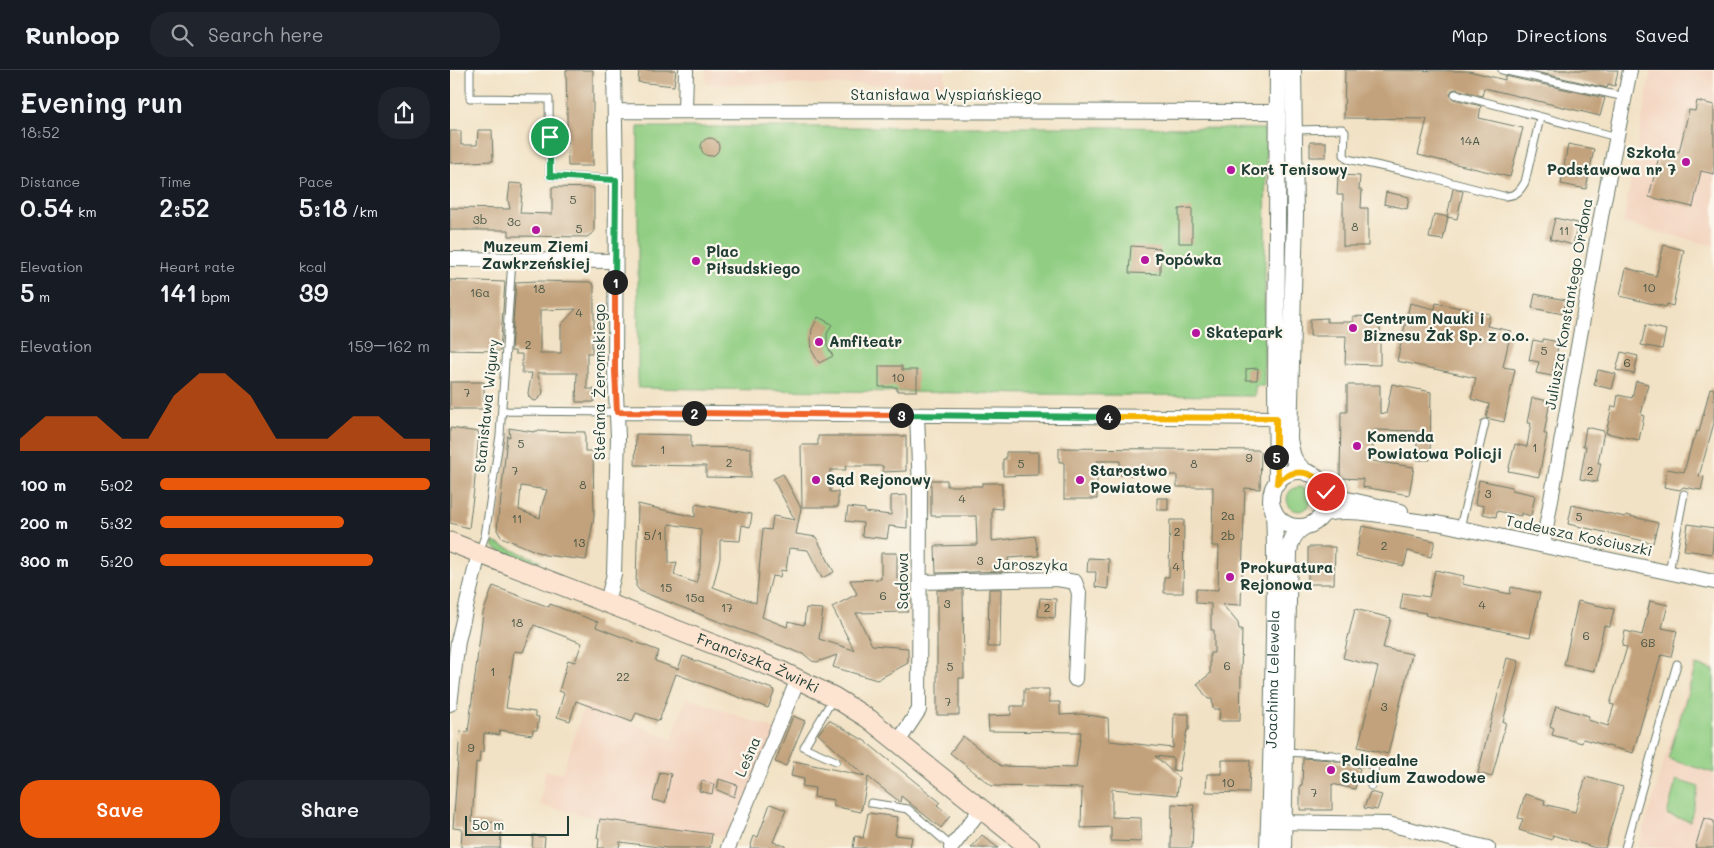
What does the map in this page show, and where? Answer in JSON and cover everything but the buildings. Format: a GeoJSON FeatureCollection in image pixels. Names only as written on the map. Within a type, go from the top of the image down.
{"type":"FeatureCollection","features":[{"type":"Feature","properties":{"kind":"main road","name":"Franciszka Żwirki"},"geometry":{"type":"LineString","coordinates":[[450,542],[777,669],[834,697],[869,719],[1030,848]]}},
{"type":"Feature","properties":{"kind":"street","name":"Stefana Żeromskiego"},"geometry":{"type":"LineString","coordinates":[[607,602],[614,574],[617,412],[615,371],[616,111],[614,70]]}},
{"type":"Feature","properties":{"kind":"street"},"geometry":{"type":"LineString","coordinates":[[685,111],[686,70]]}},
{"type":"Feature","properties":{"kind":"street"},"geometry":{"type":"LineString","coordinates":[[1277,483],[1278,70]]}},
{"type":"Feature","properties":{"kind":"street"},"geometry":{"type":"LineString","coordinates":[[1293,70],[1295,215],[1289,439],[1291,454],[1296,464],[1320,481],[1326,492],[1327,503],[1323,514],[1315,522],[1304,527],[1295,527],[1279,519],[1271,504],[1271,495],[1277,483],[1287,474],[1307,473]]}},
{"type":"Feature","properties":{"kind":"street","name":"Juliusza Konstantego Ordona"},"geometry":{"type":"LineString","coordinates":[[1543,544],[1630,70]]}},
{"type":"Feature","properties":{"kind":"street","name":"Stanisława Wyspiańskiego"},"geometry":{"type":"LineString","coordinates":[[616,111],[1278,112]]}},
{"type":"Feature","properties":{"kind":"street"},"geometry":{"type":"LineString","coordinates":[[450,259],[615,261]]}},
{"type":"Feature","properties":{"kind":"street"},"geometry":{"type":"LineString","coordinates":[[617,412],[917,415],[1276,422]]}},
{"type":"Feature","properties":{"kind":"street","name":"Sądowa"},"geometry":{"type":"LineString","coordinates":[[898,742],[919,710],[920,490],[917,415]]}},
{"type":"Feature","properties":{"kind":"street","name":"Tadeusza Kościuszki"},"geometry":{"type":"LineString","coordinates":[[1326,492],[1334,496],[1421,516],[1437,523]]}},
{"type":"Feature","properties":{"kind":"street","name":"Joachima Lelewela"},"geometry":{"type":"LineString","coordinates":[[1274,511],[1276,543],[1271,789],[1276,822],[1283,848]]}},
{"type":"Feature","properties":{"kind":"street","name":"Tadeusza Kościuszki"},"geometry":{"type":"LineString","coordinates":[[1323,514],[1335,512],[1364,513],[1417,522],[1437,523],[1543,544],[1714,582]]}},
{"type":"Feature","properties":{"kind":"street","name":"Joachima Lelewela"},"geometry":{"type":"LineString","coordinates":[[1268,848],[1276,822],[1286,752],[1289,552],[1290,545],[1298,531],[1304,527]]}},
{"type":"Feature","properties":{"kind":"street"},"geometry":{"type":"LineString","coordinates":[[450,704],[458,641],[479,553]]}},
{"type":"Feature","properties":{"kind":"street","name":"Jaroszyka"},"geometry":{"type":"LineString","coordinates":[[920,582],[1058,579],[1075,582],[1079,594],[1075,679]]}},
{"type":"Feature","properties":{"kind":"street","name":"Leśna"},"geometry":{"type":"LineString","coordinates":[[728,848],[798,679]]}},
{"type":"Feature","properties":{"kind":"street"},"geometry":{"type":"LineString","coordinates":[[952,847],[981,809]]}},
{"type":"Feature","properties":{"kind":"street"},"geometry":{"type":"LineString","coordinates":[[1276,822],[1388,824],[1488,848]]}},
{"type":"Feature","properties":{"kind":"lane"},"geometry":{"type":"LineString","coordinates":[[470,70],[470,98],[549,99],[550,176],[616,180]]}},
{"type":"Feature","properties":{"kind":"lane"},"geometry":{"type":"LineString","coordinates":[[1502,70],[1625,97]]}},
{"type":"Feature","properties":{"kind":"lane"},"geometry":{"type":"LineString","coordinates":[[1456,94],[1540,118],[1618,137]]}},
{"type":"Feature","properties":{"kind":"lane"},"geometry":{"type":"LineString","coordinates":[[1294,130],[1342,129],[1345,132],[1344,155],[1347,158],[1504,196],[1513,196],[1520,192],[1525,182],[1540,118]]}},
{"type":"Feature","properties":{"kind":"lane","name":"Stanisława Wigury"},"geometry":{"type":"LineString","coordinates":[[479,553],[484,536],[500,434],[512,260]]}},
{"type":"Feature","properties":{"kind":"lane"},"geometry":{"type":"LineString","coordinates":[[502,412],[617,412]]}},
{"type":"Feature","properties":{"kind":"lane"},"geometry":{"type":"LineString","coordinates":[[1460,528],[1485,423]]}},
{"type":"Feature","properties":{"kind":"lane"},"geometry":{"type":"LineString","coordinates":[[1669,572],[1684,494]]}},
{"type":"Feature","properties":{"kind":"lane"},"geometry":{"type":"LineString","coordinates":[[1625,848],[1677,664]]}},
{"type":"Feature","properties":{"kind":"lane"},"geometry":{"type":"LineString","coordinates":[[834,697],[804,748],[836,761]]}},
{"type":"Feature","properties":{"kind":"lane"},"geometry":{"type":"LineString","coordinates":[[1286,752],[1332,755],[1375,766],[1371,786]]}},
{"type":"Feature","properties":{"kind":"lane"},"geometry":{"type":"LineString","coordinates":[[872,803],[908,809],[952,847]]}},
{"type":"Feature","properties":{"kind":"shaded area"},"geometry":{"type":"Polygon","coordinates":[[[706,70],[945,70],[945,85],[706,84],[706,70]]]}},
{"type":"Feature","properties":{"kind":"shaded area"},"geometry":{"type":"Polygon","coordinates":[[[1651,70],[1714,70],[1714,246],[1623,223],[1651,70]]]}},
{"type":"Feature","properties":{"kind":"shaded area"},"geometry":{"type":"Polygon","coordinates":[[[1693,663],[1714,668],[1714,848],[1638,848],[1693,663]]]}},
{"type":"Feature","properties":{"kind":"shaded area"},"geometry":{"type":"Polygon","coordinates":[[[686,697],[777,730],[730,839],[712,834],[600,819],[540,805],[545,771],[562,773],[585,705],[672,739],[686,697]]]}},
{"type":"Feature","properties":{"kind":"green space"},"geometry":{"type":"Polygon","coordinates":[[[638,127],[1114,127],[1263,129],[1266,131],[1264,386],[1255,386],[1255,396],[638,388],[638,127]]]}},
{"type":"Feature","properties":{"kind":"green space"},"geometry":{"type":"Polygon","coordinates":[[[1299,487],[1307,491],[1311,499],[1307,507],[1299,511],[1291,507],[1287,499],[1291,491],[1299,487]]]}},
{"type":"Feature","properties":{"kind":"green space"},"geometry":{"type":"Polygon","coordinates":[[[493,542],[541,561],[533,563],[498,550],[494,547],[493,542]]]}},
{"type":"Feature","properties":{"kind":"green space"},"geometry":{"type":"Polygon","coordinates":[[[1696,665],[1714,670],[1714,773],[1668,759],[1696,665]]]}},
{"type":"Feature","properties":{"kind":"green space"},"geometry":{"type":"Polygon","coordinates":[[[1676,780],[1699,787],[1690,821],[1667,815],[1676,780]]]}},
{"type":"Feature","properties":{"kind":"place","name":"Szkoła Podstawowa nr 7"},"geometry":{"type":"Point","coordinates":[1686,162]}},
{"type":"Feature","properties":{"kind":"place","name":"Kort Tenisowy"},"geometry":{"type":"Point","coordinates":[1231,170]}},
{"type":"Feature","properties":{"kind":"place","name":"Muzeum Ziemi Zawkrzeńskiej"},"geometry":{"type":"Point","coordinates":[536,230]}},
{"type":"Feature","properties":{"kind":"place","name":"Popówka"},"geometry":{"type":"Point","coordinates":[1145,260]}},
{"type":"Feature","properties":{"kind":"place","name":"Plac Piłsudskiego"},"geometry":{"type":"Point","coordinates":[696,261]}},
{"type":"Feature","properties":{"kind":"place","name":"Centrum Nauki i Biznesu Żak Sp. z o.o."},"geometry":{"type":"Point","coordinates":[1353,328]}},
{"type":"Feature","properties":{"kind":"place","name":"Skatepark"},"geometry":{"type":"Point","coordinates":[1196,333]}},
{"type":"Feature","properties":{"kind":"place","name":"Amfiteatr"},"geometry":{"type":"Point","coordinates":[819,342]}},
{"type":"Feature","properties":{"kind":"place","name":"Komenda Powiatowa Policji"},"geometry":{"type":"Point","coordinates":[1357,446]}},
{"type":"Feature","properties":{"kind":"place","name":"Sąd Rejonowy"},"geometry":{"type":"Point","coordinates":[816,480]}},
{"type":"Feature","properties":{"kind":"place","name":"Starostwo Powiatowe"},"geometry":{"type":"Point","coordinates":[1080,480]}},
{"type":"Feature","properties":{"kind":"place","name":"Prokuratura Rejonowa"},"geometry":{"type":"Point","coordinates":[1230,577]}},
{"type":"Feature","properties":{"kind":"place","name":"Policealne Studium Zawodowe"},"geometry":{"type":"Point","coordinates":[1331,770]}},
{"type":"Feature","properties":{"kind":"route"},"geometry":{"type":"LineString","coordinates":[[550,137],[550,176],[616,180],[615,371],[617,412],[1276,418],[1277,483],[1287,474],[1307,473],[1315,476],[1324,486],[1326,492]]}}]}
